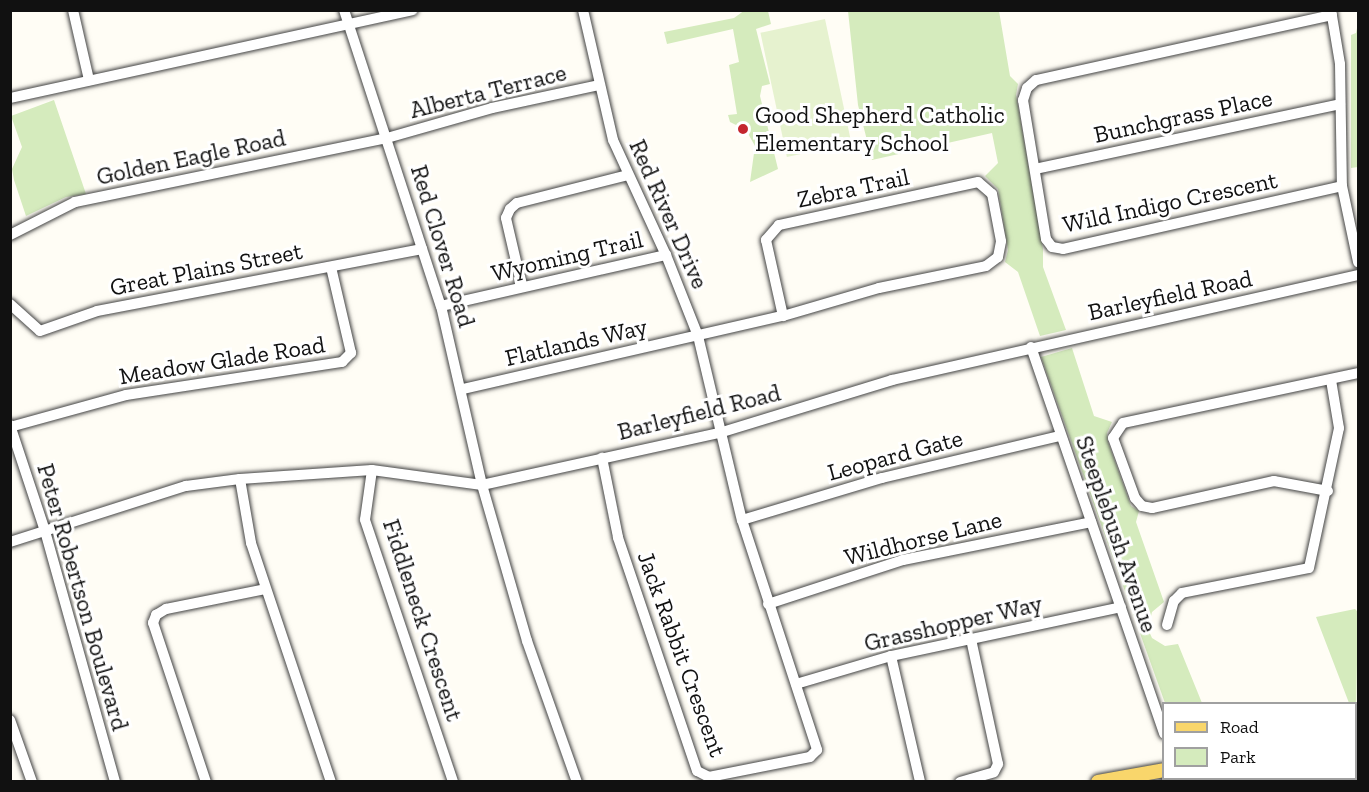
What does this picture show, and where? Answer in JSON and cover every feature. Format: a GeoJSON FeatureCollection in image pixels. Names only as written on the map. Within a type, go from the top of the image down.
{"type":"FeatureCollection","features":[{"type":"Feature","properties":{"kind":"main road"},"geometry":{"type":"LineString","coordinates":[[1098,782],[1162,770]]}},
{"type":"Feature","properties":{"kind":"street"},"geometry":{"type":"LineString","coordinates":[[73,10],[89,80]]}},
{"type":"Feature","properties":{"kind":"street","name":"Red Clover Road"},"geometry":{"type":"LineString","coordinates":[[344,10],[441,306],[463,389],[482,485]]}},
{"type":"Feature","properties":{"kind":"street"},"geometry":{"type":"LineString","coordinates":[[10,98],[412,10]]}},
{"type":"Feature","properties":{"kind":"street","name":"Red River Drive"},"geometry":{"type":"LineString","coordinates":[[583,10],[613,140],[666,255],[698,336],[719,433]]}},
{"type":"Feature","properties":{"kind":"street"},"geometry":{"type":"LineString","coordinates":[[1331,13],[1340,64],[1342,186],[1359,262]]}},
{"type":"Feature","properties":{"kind":"street","name":"Wild Indigo Crescent"},"geometry":{"type":"LineString","coordinates":[[1331,13],[1036,80],[1027,88],[1023,100],[1046,239],[1052,247],[1063,249],[1342,186]]}},
{"type":"Feature","properties":{"kind":"street","name":"Alberta Terrace"},"geometry":{"type":"LineString","coordinates":[[387,138],[492,108],[599,85]]}},
{"type":"Feature","properties":{"kind":"street","name":"Bunchgrass Place"},"geometry":{"type":"LineString","coordinates":[[1035,169],[1340,104]]}},
{"type":"Feature","properties":{"kind":"street","name":"Golden Eagle Road"},"geometry":{"type":"LineString","coordinates":[[10,235],[75,202],[387,138]]}},
{"type":"Feature","properties":{"kind":"street"},"geometry":{"type":"LineString","coordinates":[[522,287],[506,218],[510,209],[517,203],[628,175]]}},
{"type":"Feature","properties":{"kind":"street","name":"Zebra Trail"},"geometry":{"type":"LineString","coordinates":[[698,336],[783,316],[879,288],[986,266],[998,256],[1001,241],[992,194],[978,182],[779,225],[766,240],[783,316]]}},
{"type":"Feature","properties":{"kind":"street","name":"Great Plains Street"},"geometry":{"type":"LineString","coordinates":[[10,304],[40,331],[97,311],[422,249]]}},
{"type":"Feature","properties":{"kind":"street","name":"Wyoming Trail"},"geometry":{"type":"LineString","coordinates":[[441,306],[666,255]]}},
{"type":"Feature","properties":{"kind":"street","name":"Meadow Glade Road"},"geometry":{"type":"LineString","coordinates":[[11,426],[126,395],[342,362],[351,353],[332,267]]}},
{"type":"Feature","properties":{"kind":"street","name":"Barleyfield Road"},"geometry":{"type":"LineString","coordinates":[[10,542],[186,486],[240,479],[372,470],[482,485],[719,433],[892,380],[1359,275]]}},
{"type":"Feature","properties":{"kind":"street","name":"Flatlands Way"},"geometry":{"type":"LineString","coordinates":[[463,389],[698,336]]}},
{"type":"Feature","properties":{"kind":"street","name":"Steeplebush Avenue"},"geometry":{"type":"LineString","coordinates":[[1031,347],[1162,728]]}},
{"type":"Feature","properties":{"kind":"street"},"geometry":{"type":"LineString","coordinates":[[1328,491],[1274,481],[1152,508],[1142,506],[1135,498],[1113,438],[1123,423],[1359,373]]}},
{"type":"Feature","properties":{"kind":"street"},"geometry":{"type":"LineString","coordinates":[[1167,625],[1174,601],[1182,593],[1309,568],[1328,491],[1339,428],[1331,380]]}},
{"type":"Feature","properties":{"kind":"street","name":"Peter Robertson Boulevard"},"geometry":{"type":"LineString","coordinates":[[11,426],[45,531],[116,782]]}},
{"type":"Feature","properties":{"kind":"street","name":"Jack Rabbit Crescent"},"geometry":{"type":"LineString","coordinates":[[602,458],[618,537],[697,771],[708,777],[810,757],[817,750],[742,520],[719,433]]}},
{"type":"Feature","properties":{"kind":"street","name":"Leopard Gate"},"geometry":{"type":"LineString","coordinates":[[742,520],[882,478],[1060,436]]}},
{"type":"Feature","properties":{"kind":"street","name":"Fiddleneck Crescent"},"geometry":{"type":"LineString","coordinates":[[372,470],[365,520],[453,782]]}},
{"type":"Feature","properties":{"kind":"street"},"geometry":{"type":"LineString","coordinates":[[240,479],[251,543],[330,782]]}},
{"type":"Feature","properties":{"kind":"street"},"geometry":{"type":"LineString","coordinates":[[482,485],[527,640],[577,782]]}},
{"type":"Feature","properties":{"kind":"street","name":"Wildhorse Lane"},"geometry":{"type":"LineString","coordinates":[[768,604],[903,560],[1091,522]]}},
{"type":"Feature","properties":{"kind":"street"},"geometry":{"type":"LineString","coordinates":[[206,782],[153,623],[156,615],[166,609],[265,589]]}},
{"type":"Feature","properties":{"kind":"street","name":"Grasshopper Way"},"geometry":{"type":"LineString","coordinates":[[796,684],[891,656],[1121,607]]}},
{"type":"Feature","properties":{"kind":"street"},"geometry":{"type":"LineString","coordinates":[[960,782],[994,772],[998,764],[971,639]]}},
{"type":"Feature","properties":{"kind":"street"},"geometry":{"type":"LineString","coordinates":[[891,656],[920,782]]}},
{"type":"Feature","properties":{"kind":"street"},"geometry":{"type":"LineString","coordinates":[[10,720],[32,782]]}},
{"type":"Feature","properties":{"kind":"green space"},"geometry":{"type":"Polygon","coordinates":[[[745,10],[768,11],[771,24],[756,29],[770,84],[762,86],[760,96],[778,169],[750,182],[755,146],[746,130],[730,122],[728,115],[737,114],[729,65],[739,62],[733,29],[667,44],[664,32],[734,18],[745,10]]]}},
{"type":"Feature","properties":{"kind":"green space"},"geometry":{"type":"Polygon","coordinates":[[[848,11],[999,11],[1010,76],[1018,84],[1016,95],[1043,249],[1043,267],[1066,330],[1040,336],[1018,272],[1005,262],[1008,250],[998,189],[985,176],[998,163],[992,133],[872,160],[858,105],[848,11]]]}},
{"type":"Feature","properties":{"kind":"green space"},"geometry":{"type":"Polygon","coordinates":[[[825,19],[851,143],[787,157],[760,33],[825,19]]]}},
{"type":"Feature","properties":{"kind":"green space"},"geometry":{"type":"Polygon","coordinates":[[[1358,23],[1358,167],[1351,168],[1351,35],[1356,33],[1358,23]]]}},
{"type":"Feature","properties":{"kind":"green space"},"geometry":{"type":"Polygon","coordinates":[[[54,100],[86,194],[66,197],[26,216],[12,169],[22,147],[11,116],[54,100]]]}},
{"type":"Feature","properties":{"kind":"green space"},"geometry":{"type":"Polygon","coordinates":[[[1072,348],[1094,416],[1112,422],[1107,433],[1108,442],[1131,506],[1139,511],[1136,522],[1164,602],[1152,612],[1148,629],[1152,638],[1165,646],[1178,644],[1202,702],[1165,702],[1041,357],[1072,348]]]}},
{"type":"Feature","properties":{"kind":"green space"},"geometry":{"type":"Polygon","coordinates":[[[1355,609],[1358,612],[1356,702],[1349,702],[1316,617],[1355,609]]]}},
{"type":"Feature","properties":{"kind":"green space"},"geometry":{"type":"Polygon","coordinates":[[[1358,753],[1358,781],[1337,781],[1357,780],[1358,753]]]}},
{"type":"Feature","properties":{"kind":"place","name":"Good Shepherd Catholic Elementary School"},"geometry":{"type":"Point","coordinates":[743,129]}}]}
